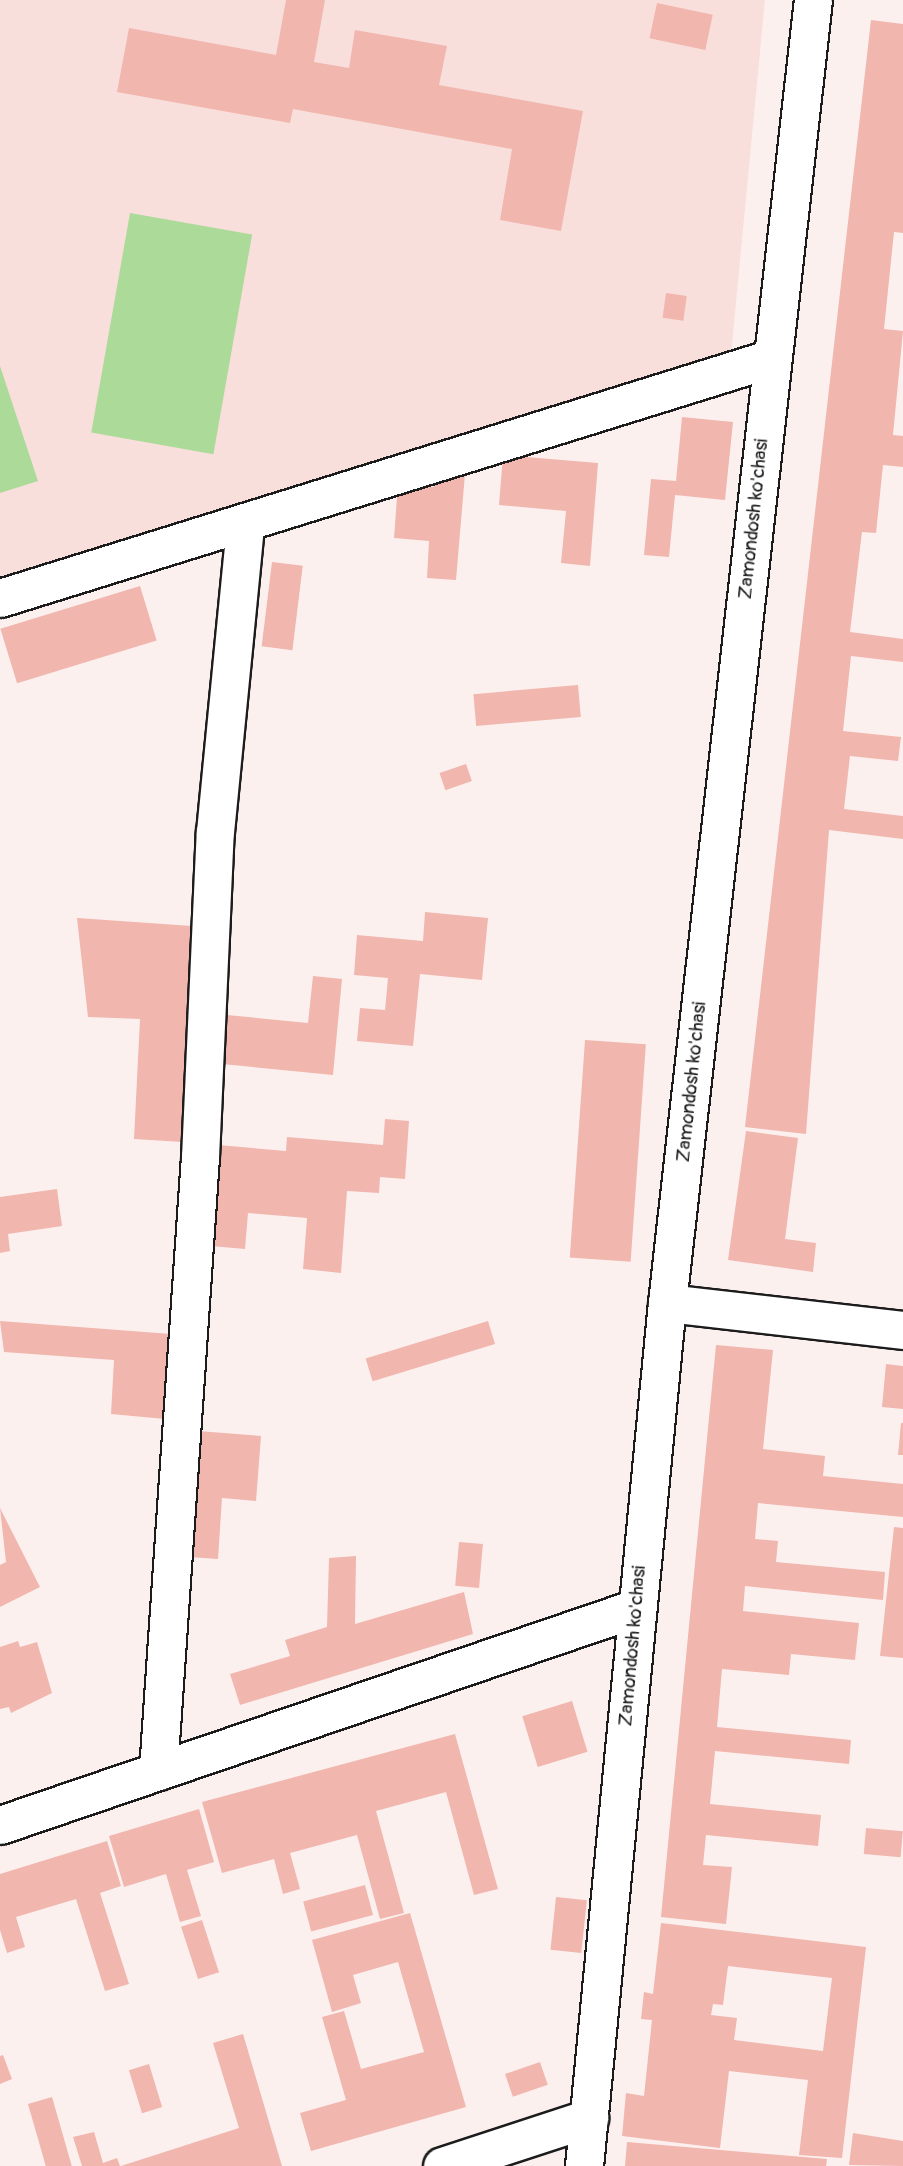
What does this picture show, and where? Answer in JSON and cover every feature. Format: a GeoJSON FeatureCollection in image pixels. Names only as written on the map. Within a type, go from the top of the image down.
{"type":"FeatureCollection","features":[{"type":"Feature","properties":{"kind":"street","name":"Zamondosh ko'chasi"},"geometry":{"type":"LineString","coordinates":[[584,2166],[667,1303],[813,0]]}},
{"type":"Feature","properties":{"kind":"street"},"geometry":{"type":"LineString","coordinates":[[0,598],[772,358]]}},
{"type":"Feature","properties":{"kind":"street"},"geometry":{"type":"LineString","coordinates":[[158,1771],[200,1157],[215,832],[245,524]]}},
{"type":"Feature","properties":{"kind":"street"},"geometry":{"type":"LineString","coordinates":[[667,1303],[903,1330]]}},
{"type":"Feature","properties":{"kind":"street"},"geometry":{"type":"LineString","coordinates":[[0,1825],[636,1608]]}},
{"type":"Feature","properties":{"kind":"street"},"geometry":{"type":"LineString","coordinates":[[442,2166],[589,2118]]}},
{"type":"Feature","properties":{"kind":"shaded area"},"geometry":{"type":"Polygon","coordinates":[[[0,0],[765,0],[731,355],[0,577],[0,0]]]}},
{"type":"Feature","properties":{"kind":"green space"},"geometry":{"type":"Polygon","coordinates":[[[130,213],[252,235],[213,454],[91,433],[130,213]]]}},
{"type":"Feature","properties":{"kind":"green space"},"geometry":{"type":"Polygon","coordinates":[[[0,366],[38,481],[0,493],[0,366]]]}},
{"type":"Feature","properties":{"kind":"building"},"geometry":{"type":"Polygon","coordinates":[[[286,0],[325,0],[314,62],[349,68],[355,30],[447,46],[439,85],[583,111],[561,231],[500,220],[512,149],[293,109],[290,123],[117,92],[129,28],[276,55],[286,0]]]}},
{"type":"Feature","properties":{"kind":"building"},"geometry":{"type":"Polygon","coordinates":[[[657,3],[713,15],[705,50],[650,38],[657,3]]]}},
{"type":"Feature","properties":{"kind":"building"},"geometry":{"type":"Polygon","coordinates":[[[871,20],[903,24],[903,233],[894,232],[884,329],[903,331],[893,435],[903,436],[903,467],[883,465],[876,533],[862,532],[850,632],[903,639],[903,662],[851,656],[843,731],[901,737],[898,761],[850,756],[844,809],[903,816],[903,839],[829,830],[806,1134],[745,1127],[871,20]]]}},
{"type":"Feature","properties":{"kind":"building"},"geometry":{"type":"Polygon","coordinates":[[[666,293],[687,296],[683,321],[663,318],[666,293]]]}},
{"type":"Feature","properties":{"kind":"building"},"geometry":{"type":"Polygon","coordinates":[[[682,417],[733,422],[725,500],[675,495],[669,557],[644,555],[651,479],[676,481],[682,417]]]}},
{"type":"Feature","properties":{"kind":"building"},"geometry":{"type":"Polygon","coordinates":[[[503,455],[598,463],[590,566],[561,563],[566,511],[499,505],[503,455]]]}},
{"type":"Feature","properties":{"kind":"building"},"geometry":{"type":"Polygon","coordinates":[[[435,471],[465,474],[456,580],[427,578],[429,541],[394,538],[398,484],[434,487],[435,471]]]}},
{"type":"Feature","properties":{"kind":"building"},"geometry":{"type":"Polygon","coordinates":[[[272,562],[303,566],[292,650],[262,646],[272,562]]]}},
{"type":"Feature","properties":{"kind":"building"},"geometry":{"type":"Polygon","coordinates":[[[140,586],[157,641],[17,683],[0,629],[140,586]]]}},
{"type":"Feature","properties":{"kind":"building"},"geometry":{"type":"Polygon","coordinates":[[[578,685],[581,717],[476,726],[473,694],[578,685]]]}},
{"type":"Feature","properties":{"kind":"building"},"geometry":{"type":"Polygon","coordinates":[[[466,764],[472,781],[445,790],[440,773],[466,764]]]}},
{"type":"Feature","properties":{"kind":"building"},"geometry":{"type":"Polygon","coordinates":[[[425,912],[488,918],[482,980],[420,974],[413,1046],[357,1041],[360,1008],[385,1010],[388,978],[354,975],[357,935],[423,941],[425,912]]]}},
{"type":"Feature","properties":{"kind":"building"},"geometry":{"type":"Polygon","coordinates":[[[77,918],[192,926],[182,1142],[134,1139],[140,1019],[88,1017],[77,918]]]}},
{"type":"Feature","properties":{"kind":"building"},"geometry":{"type":"Polygon","coordinates":[[[313,976],[342,979],[333,1075],[222,1064],[227,1015],[308,1023],[313,976]]]}},
{"type":"Feature","properties":{"kind":"building"},"geometry":{"type":"Polygon","coordinates":[[[585,1040],[646,1044],[631,1262],[570,1257],[585,1040]]]}},
{"type":"Feature","properties":{"kind":"building"},"geometry":{"type":"Polygon","coordinates":[[[385,1119],[409,1121],[405,1179],[380,1177],[379,1193],[347,1191],[341,1273],[303,1269],[307,1218],[248,1213],[245,1249],[211,1246],[218,1145],[286,1151],[287,1137],[383,1145],[385,1119]]]}},
{"type":"Feature","properties":{"kind":"building"},"geometry":{"type":"Polygon","coordinates":[[[746,1131],[798,1138],[785,1239],[816,1243],[813,1272],[728,1260],[746,1131]]]}},
{"type":"Feature","properties":{"kind":"building"},"geometry":{"type":"Polygon","coordinates":[[[57,1189],[62,1226],[8,1234],[10,1251],[0,1253],[0,1197],[57,1189]]]}},
{"type":"Feature","properties":{"kind":"building"},"geometry":{"type":"Polygon","coordinates":[[[0,1321],[171,1334],[165,1419],[111,1414],[114,1360],[4,1352],[0,1321]]]}},
{"type":"Feature","properties":{"kind":"building"},"geometry":{"type":"Polygon","coordinates":[[[488,1321],[495,1344],[373,1381],[366,1358],[488,1321]]]}},
{"type":"Feature","properties":{"kind":"building"},"geometry":{"type":"Polygon","coordinates":[[[716,1345],[773,1350],[763,1449],[825,1456],[823,1476],[903,1484],[903,1517],[758,1503],[755,1539],[778,1541],[776,1562],[885,1572],[883,1600],[745,1586],[743,1611],[859,1623],[855,1660],[791,1654],[789,1675],[722,1669],[717,1727],[851,1740],[849,1764],[715,1751],[710,1804],[821,1815],[818,1846],[706,1835],[703,1865],[732,1867],[726,1924],[661,1917],[716,1345]]]}},
{"type":"Feature","properties":{"kind":"building"},"geometry":{"type":"Polygon","coordinates":[[[886,1364],[903,1366],[903,1409],[882,1407],[886,1364]]]}},
{"type":"Feature","properties":{"kind":"building"},"geometry":{"type":"Polygon","coordinates":[[[901,1423],[903,1455],[898,1455],[901,1423]]]}},
{"type":"Feature","properties":{"kind":"building"},"geometry":{"type":"Polygon","coordinates":[[[198,1431],[261,1436],[256,1501],[222,1498],[218,1559],[189,1557],[198,1431]]]}},
{"type":"Feature","properties":{"kind":"building"},"geometry":{"type":"Polygon","coordinates":[[[0,1508],[40,1587],[0,1607],[0,1565],[6,1562],[0,1508]]]}},
{"type":"Feature","properties":{"kind":"building"},"geometry":{"type":"Polygon","coordinates":[[[894,1527],[903,1528],[903,1658],[880,1656],[894,1527]]]}},
{"type":"Feature","properties":{"kind":"building"},"geometry":{"type":"Polygon","coordinates":[[[459,1542],[483,1544],[479,1588],[455,1586],[459,1542]]]}},
{"type":"Feature","properties":{"kind":"building"},"geometry":{"type":"Polygon","coordinates":[[[356,1556],[355,1624],[464,1592],[473,1634],[240,1705],[230,1674],[290,1656],[285,1640],[327,1627],[329,1558],[356,1556]]]}},
{"type":"Feature","properties":{"kind":"building"},"geometry":{"type":"Polygon","coordinates":[[[18,1641],[20,1647],[37,1642],[52,1693],[11,1713],[9,1707],[0,1709],[0,1647],[18,1641]]]}},
{"type":"Feature","properties":{"kind":"building"},"geometry":{"type":"Polygon","coordinates":[[[572,1701],[587,1752],[538,1767],[522,1716],[572,1701]]]}},
{"type":"Feature","properties":{"kind":"building"},"geometry":{"type":"Polygon","coordinates":[[[455,1734],[498,1889],[474,1895],[446,1792],[376,1811],[404,1913],[380,1919],[357,1835],[290,1853],[300,1889],[283,1894],[274,1859],[222,1873],[202,1802],[455,1734]]]}},
{"type":"Feature","properties":{"kind":"building"},"geometry":{"type":"Polygon","coordinates":[[[199,1809],[214,1862],[187,1870],[201,1916],[180,1922],[166,1874],[124,1887],[109,1836],[199,1809]]]}},
{"type":"Feature","properties":{"kind":"building"},"geometry":{"type":"Polygon","coordinates":[[[866,1828],[903,1831],[901,1857],[864,1854],[866,1828]]]}},
{"type":"Feature","properties":{"kind":"building"},"geometry":{"type":"Polygon","coordinates":[[[107,1841],[121,1886],[100,1893],[129,1984],[105,1991],[76,1899],[16,1917],[25,1947],[7,1953],[0,1930],[0,1874],[107,1841]]]}},
{"type":"Feature","properties":{"kind":"building"},"geometry":{"type":"Polygon","coordinates":[[[365,1885],[373,1915],[311,1932],[303,1902],[365,1885]]]}},
{"type":"Feature","properties":{"kind":"building"},"geometry":{"type":"Polygon","coordinates":[[[556,1897],[587,1900],[581,1953],[550,1950],[556,1897]]]}},
{"type":"Feature","properties":{"kind":"building"},"geometry":{"type":"Polygon","coordinates":[[[410,1913],[466,2107],[311,2151],[300,2113],[346,2100],[322,2017],[344,2011],[361,2069],[424,2052],[398,1962],[353,1975],[361,2003],[332,2012],[312,1940],[410,1913]]]}},
{"type":"Feature","properties":{"kind":"building"},"geometry":{"type":"Polygon","coordinates":[[[202,1920],[219,1972],[198,1979],[181,1927],[202,1920]]]}},
{"type":"Feature","properties":{"kind":"building"},"geometry":{"type":"Polygon","coordinates":[[[661,1923],[866,1947],[842,2158],[799,2155],[808,2080],[729,2071],[720,2148],[622,2136],[626,2093],[644,2096],[652,2020],[641,2019],[644,1992],[653,1994],[661,1923]],[[728,1966],[723,2005],[713,2004],[711,2015],[737,2018],[734,2040],[823,2051],[832,1978],[728,1966]]]}},
{"type":"Feature","properties":{"kind":"building"},"geometry":{"type":"Polygon","coordinates":[[[243,2034],[282,2166],[121,2166],[239,2128],[213,2043],[243,2034]]]}},
{"type":"Feature","properties":{"kind":"building"},"geometry":{"type":"Polygon","coordinates":[[[3,2055],[12,2079],[0,2084],[0,2056],[3,2055]]]}},
{"type":"Feature","properties":{"kind":"building"},"geometry":{"type":"Polygon","coordinates":[[[540,2062],[548,2085],[513,2097],[505,2074],[540,2062]]]}},
{"type":"Feature","properties":{"kind":"building"},"geometry":{"type":"Polygon","coordinates":[[[149,2064],[162,2107],[142,2113],[129,2070],[149,2064]]]}},
{"type":"Feature","properties":{"kind":"building"},"geometry":{"type":"Polygon","coordinates":[[[52,2097],[72,2166],[46,2166],[28,2104],[52,2097]]]}},
{"type":"Feature","properties":{"kind":"building"},"geometry":{"type":"Polygon","coordinates":[[[94,2132],[103,2163],[117,2158],[120,2166],[82,2166],[73,2137],[94,2132]]]}},
{"type":"Feature","properties":{"kind":"building"},"geometry":{"type":"Polygon","coordinates":[[[853,2133],[903,2141],[903,2166],[849,2165],[853,2133]]]}},
{"type":"Feature","properties":{"kind":"building"},"geometry":{"type":"Polygon","coordinates":[[[627,2142],[827,2159],[826,2166],[625,2166],[627,2142]]]}}]}
